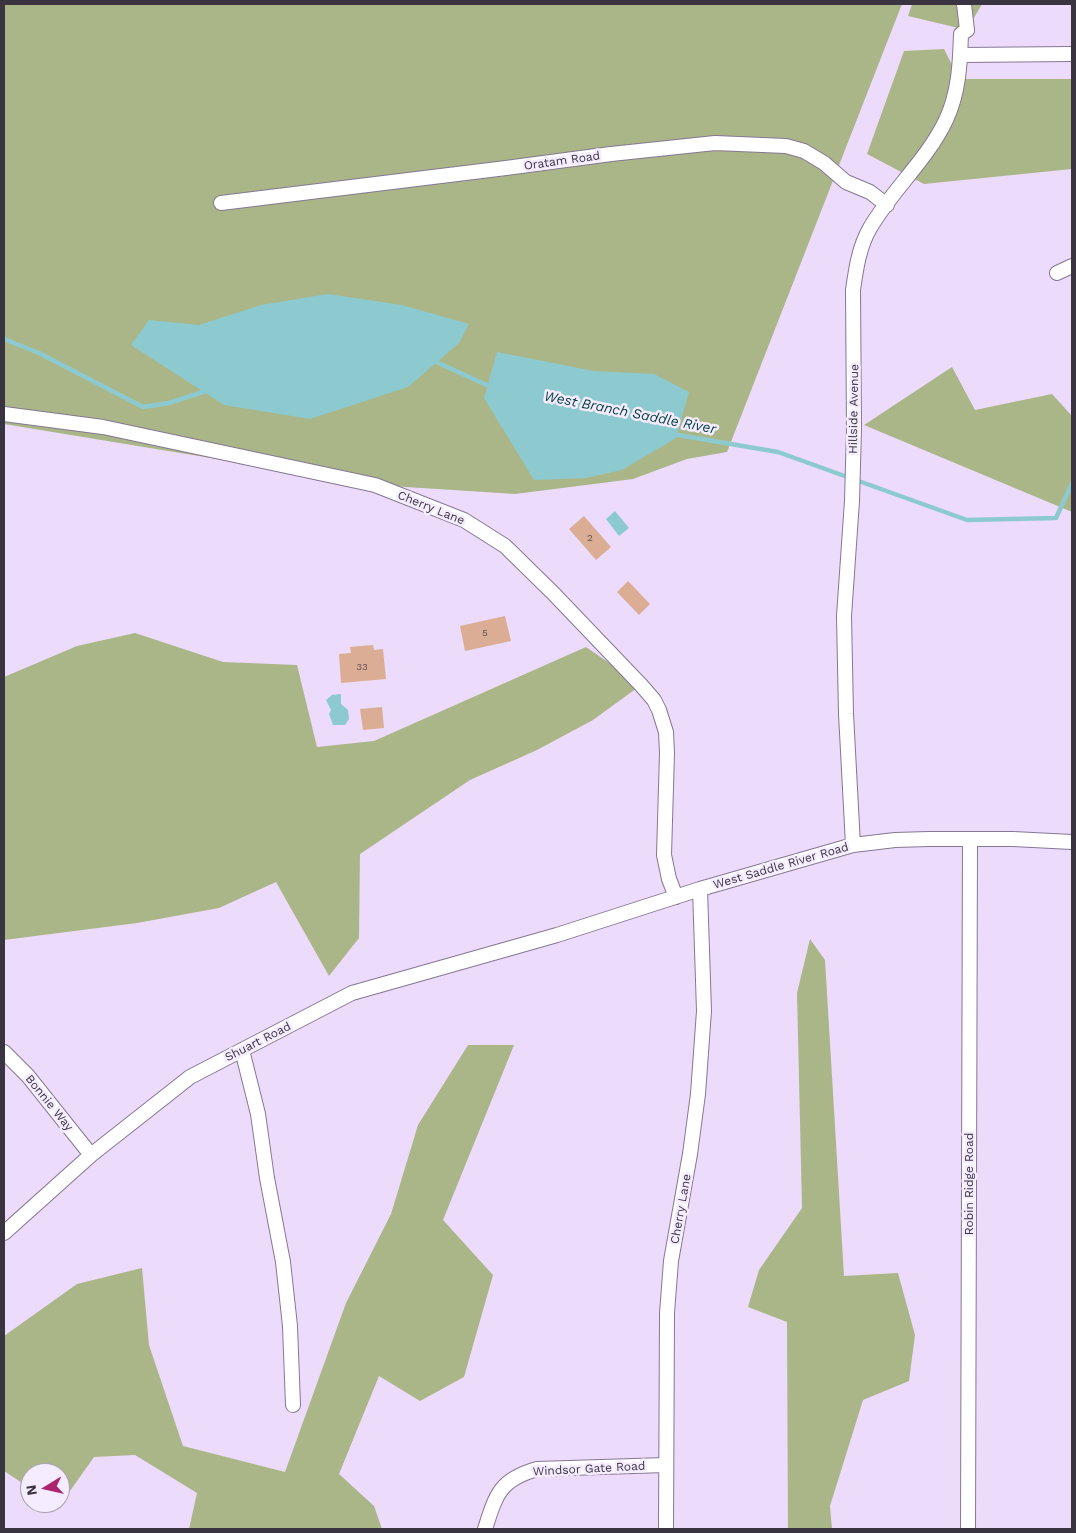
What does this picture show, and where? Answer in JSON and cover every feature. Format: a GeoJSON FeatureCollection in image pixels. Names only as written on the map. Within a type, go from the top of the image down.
{"type":"FeatureCollection","features":[{"type":"Feature","properties":{"kind":"street","name":"Hillside Avenue"},"geometry":{"type":"LineString","coordinates":[[853,845],[846,714],[844,616],[853,468],[855,381],[853,290],[861,248],[870,229],[935,139],[946,119],[954,98],[960,72],[961,34],[967,30],[964,4]]}},
{"type":"Feature","properties":{"kind":"street"},"geometry":{"type":"LineString","coordinates":[[960,55],[1072,54]]}},
{"type":"Feature","properties":{"kind":"street","name":"Oratam Road"},"geometry":{"type":"LineString","coordinates":[[221,203],[611,154],[715,143],[786,146],[804,151],[824,163],[846,182],[870,192],[887,205]]}},
{"type":"Feature","properties":{"kind":"street"},"geometry":{"type":"LineString","coordinates":[[1057,273],[1072,266]]}},
{"type":"Feature","properties":{"kind":"street","name":"Cherry Lane"},"geometry":{"type":"LineString","coordinates":[[4,414],[103,427],[375,485],[464,520],[505,546],[554,593],[641,685],[654,700],[659,710],[666,732],[667,753],[664,855],[669,879],[676,897]]}},
{"type":"Feature","properties":{"kind":"street","name":"Robin Ridge Road"},"geometry":{"type":"LineString","coordinates":[[968,1529],[970,839]]}},
{"type":"Feature","properties":{"kind":"street","name":"West Saddle River Road"},"geometry":{"type":"LineString","coordinates":[[558,935],[700,889],[853,845],[895,840],[1013,839],[1072,842]]}},
{"type":"Feature","properties":{"kind":"street","name":"Cherry Lane"},"geometry":{"type":"LineString","coordinates":[[666,1529],[667,1313],[671,1261],[696,1111],[704,1011],[700,889]]}},
{"type":"Feature","properties":{"kind":"street","name":"Shuart Road"},"geometry":{"type":"LineString","coordinates":[[4,1233],[91,1156],[190,1077],[352,993],[558,935]]}},
{"type":"Feature","properties":{"kind":"street"},"geometry":{"type":"LineString","coordinates":[[242,1050],[258,1114],[282,1262],[290,1326],[293,1404]]}},
{"type":"Feature","properties":{"kind":"street","name":"Bonnie Way"},"geometry":{"type":"LineString","coordinates":[[4,1052],[28,1076],[91,1156]]}},
{"type":"Feature","properties":{"kind":"street","name":"Windsor Gate Road"},"geometry":{"type":"LineString","coordinates":[[485,1529],[495,1498],[500,1490],[511,1480],[523,1473],[537,1469],[666,1465]]}},
{"type":"Feature","properties":{"kind":"shaded area"},"geometry":{"type":"Polygon","coordinates":[[[4,4],[902,4],[727,452],[687,459],[633,479],[515,494],[375,485],[4,424],[4,4]]]}},
{"type":"Feature","properties":{"kind":"shaded area"},"geometry":{"type":"Polygon","coordinates":[[[912,4],[982,4],[967,30],[908,16],[912,4]]]}},
{"type":"Feature","properties":{"kind":"shaded area"},"geometry":{"type":"Polygon","coordinates":[[[944,49],[959,79],[1072,79],[1072,169],[924,184],[867,154],[904,51],[944,49]]]}},
{"type":"Feature","properties":{"kind":"shaded area"},"geometry":{"type":"Polygon","coordinates":[[[952,367],[975,410],[1052,394],[1072,416],[1072,512],[864,425],[952,367]]]}},
{"type":"Feature","properties":{"kind":"shaded area"},"geometry":{"type":"Polygon","coordinates":[[[135,633],[223,662],[297,665],[317,747],[374,741],[586,647],[641,685],[593,720],[537,750],[470,780],[360,854],[359,938],[329,976],[276,882],[219,908],[137,923],[4,940],[4,677],[77,646],[135,633]]]}},
{"type":"Feature","properties":{"kind":"shaded area"},"geometry":{"type":"Polygon","coordinates":[[[810,939],[825,960],[844,1276],[898,1273],[915,1335],[909,1381],[863,1400],[830,1506],[832,1529],[788,1529],[787,1322],[748,1307],[759,1270],[802,1208],[797,993],[810,939]]]}},
{"type":"Feature","properties":{"kind":"shaded area"},"geometry":{"type":"Polygon","coordinates":[[[468,1045],[514,1045],[443,1220],[493,1275],[464,1377],[420,1401],[379,1376],[339,1474],[374,1506],[382,1529],[189,1529],[197,1493],[135,1455],[94,1457],[70,1491],[70,1463],[20,1463],[20,1481],[4,1471],[4,1336],[77,1284],[142,1268],[149,1345],[183,1446],[285,1472],[346,1303],[391,1214],[418,1125],[468,1045]]]}},
{"type":"Feature","properties":{"kind":"water"},"geometry":{"type":"Polygon","coordinates":[[[328,294],[402,305],[469,324],[459,343],[408,387],[310,419],[224,405],[131,345],[149,320],[199,325],[261,305],[328,294]]]}},
{"type":"Feature","properties":{"kind":"water"},"geometry":{"type":"Polygon","coordinates":[[[497,352],[594,371],[654,374],[689,392],[676,438],[622,470],[586,478],[534,480],[484,398],[497,352]]]}},
{"type":"Feature","properties":{"kind":"water"},"geometry":{"type":"Polygon","coordinates":[[[615,511],[629,528],[619,536],[606,519],[615,511]]]}},
{"type":"Feature","properties":{"kind":"water"},"geometry":{"type":"Polygon","coordinates":[[[341,694],[341,704],[348,710],[349,719],[345,725],[333,725],[329,714],[331,710],[326,700],[332,695],[341,694]]]}},
{"type":"Feature","properties":{"kind":"building"},"geometry":{"type":"Polygon","coordinates":[[[584,516],[611,547],[596,560],[569,529],[584,516]]]}},
{"type":"Feature","properties":{"kind":"building"},"geometry":{"type":"Polygon","coordinates":[[[628,581],[650,604],[639,615],[617,592],[628,581]]]}},
{"type":"Feature","properties":{"kind":"building"},"geometry":{"type":"Polygon","coordinates":[[[505,616],[511,641],[465,651],[460,626],[505,616]]]}},
{"type":"Feature","properties":{"kind":"building"},"geometry":{"type":"Polygon","coordinates":[[[373,645],[374,650],[383,649],[386,679],[341,683],[339,654],[351,653],[350,647],[373,645]]]}},
{"type":"Feature","properties":{"kind":"building"},"geometry":{"type":"Polygon","coordinates":[[[382,707],[384,728],[363,730],[360,709],[382,707]]]}},
{"type":"Feature","properties":{"kind":"waterway","name":"West Branch Saddle River"},"geometry":{"type":"LineString","coordinates":[[4,339],[39,353],[143,407],[169,403],[209,390]]}},
{"type":"Feature","properties":{"kind":"waterway","name":"West Branch Saddle River"},"geometry":{"type":"LineString","coordinates":[[432,360],[491,387]]}},
{"type":"Feature","properties":{"kind":"waterway","name":"West Branch Saddle River"},"geometry":{"type":"LineString","coordinates":[[672,434],[778,452],[967,520],[1056,518],[1072,483]]}}]}
